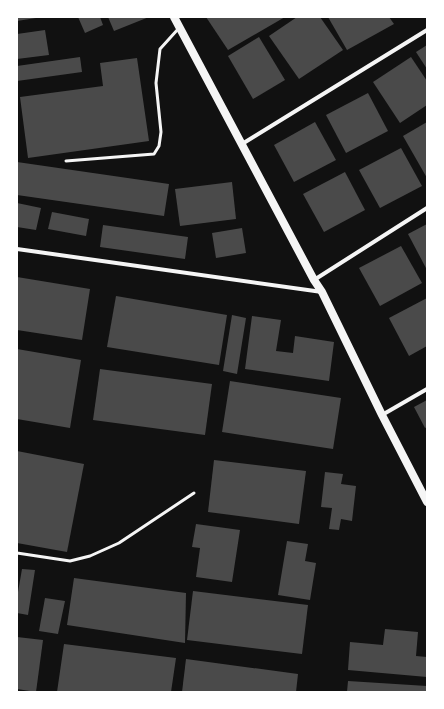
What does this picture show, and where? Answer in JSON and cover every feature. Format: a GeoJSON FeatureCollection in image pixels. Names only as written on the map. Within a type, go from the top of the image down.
{"type":"FeatureCollection","features":[{"type":"Feature","properties":{"kind":"main road"},"geometry":{"type":"LineString","coordinates":[[174,17],[314,280],[322,292],[382,415],[427,502]]}},
{"type":"Feature","properties":{"kind":"street"},"geometry":{"type":"LineString","coordinates":[[241,144],[427,30]]}},
{"type":"Feature","properties":{"kind":"street"},"geometry":{"type":"LineString","coordinates":[[314,280],[427,208]]}},
{"type":"Feature","properties":{"kind":"street"},"geometry":{"type":"LineString","coordinates":[[17,249],[322,292]]}},
{"type":"Feature","properties":{"kind":"street"},"geometry":{"type":"LineString","coordinates":[[382,415],[427,389]]}},
{"type":"Feature","properties":{"kind":"lane"},"geometry":{"type":"LineString","coordinates":[[66,160],[154,154],[159,146],[161,132],[156,83],[160,49],[179,28]]}},
{"type":"Feature","properties":{"kind":"lane"},"geometry":{"type":"LineString","coordinates":[[17,553],[70,561],[90,556],[119,543],[194,492]]}},
{"type":"Feature","properties":{"kind":"building"},"geometry":{"type":"Polygon","coordinates":[[[17,17],[35,17],[36,18],[17,21],[17,17]]]}},
{"type":"Feature","properties":{"kind":"building"},"geometry":{"type":"Polygon","coordinates":[[[78,17],[100,17],[103,25],[85,33],[78,17]]]}},
{"type":"Feature","properties":{"kind":"building"},"geometry":{"type":"Polygon","coordinates":[[[108,17],[149,17],[114,31],[108,17]]]}},
{"type":"Feature","properties":{"kind":"building"},"geometry":{"type":"Polygon","coordinates":[[[206,17],[285,17],[228,50],[206,17]]]}},
{"type":"Feature","properties":{"kind":"building"},"geometry":{"type":"Polygon","coordinates":[[[297,17],[320,17],[343,50],[299,79],[269,36],[297,17]]]}},
{"type":"Feature","properties":{"kind":"building"},"geometry":{"type":"Polygon","coordinates":[[[328,17],[389,17],[394,24],[347,50],[328,17]]]}},
{"type":"Feature","properties":{"kind":"building"},"geometry":{"type":"Polygon","coordinates":[[[45,30],[49,55],[17,59],[17,34],[45,30]]]}},
{"type":"Feature","properties":{"kind":"building"},"geometry":{"type":"Polygon","coordinates":[[[259,37],[285,80],[253,99],[228,56],[259,37]]]}},
{"type":"Feature","properties":{"kind":"building"},"geometry":{"type":"Polygon","coordinates":[[[427,45],[427,69],[416,52],[427,45]]]}},
{"type":"Feature","properties":{"kind":"building"},"geometry":{"type":"Polygon","coordinates":[[[80,57],[82,72],[17,81],[17,66],[80,57]]]}},
{"type":"Feature","properties":{"kind":"building"},"geometry":{"type":"Polygon","coordinates":[[[411,57],[427,81],[427,105],[400,123],[373,82],[411,57]]]}},
{"type":"Feature","properties":{"kind":"building"},"geometry":{"type":"Polygon","coordinates":[[[137,58],[149,141],[28,158],[20,97],[103,86],[100,63],[137,58]]]}},
{"type":"Feature","properties":{"kind":"building"},"geometry":{"type":"Polygon","coordinates":[[[368,93],[388,131],[346,153],[326,115],[368,93]]]}},
{"type":"Feature","properties":{"kind":"building"},"geometry":{"type":"Polygon","coordinates":[[[315,122],[336,160],[294,182],[274,145],[315,122]]]}},
{"type":"Feature","properties":{"kind":"building"},"geometry":{"type":"Polygon","coordinates":[[[427,122],[427,178],[403,136],[427,122]]]}},
{"type":"Feature","properties":{"kind":"building"},"geometry":{"type":"Polygon","coordinates":[[[401,148],[422,186],[380,208],[359,170],[401,148]]]}},
{"type":"Feature","properties":{"kind":"building"},"geometry":{"type":"Polygon","coordinates":[[[17,162],[169,184],[164,216],[17,195],[17,162]]]}},
{"type":"Feature","properties":{"kind":"building"},"geometry":{"type":"Polygon","coordinates":[[[345,172],[365,210],[324,232],[303,194],[345,172]]]}},
{"type":"Feature","properties":{"kind":"building"},"geometry":{"type":"Polygon","coordinates":[[[232,182],[236,219],[180,226],[175,189],[232,182]]]}},
{"type":"Feature","properties":{"kind":"building"},"geometry":{"type":"Polygon","coordinates":[[[17,203],[41,208],[36,230],[17,227],[17,203]]]}},
{"type":"Feature","properties":{"kind":"building"},"geometry":{"type":"Polygon","coordinates":[[[52,212],[89,219],[86,236],[48,229],[52,212]]]}},
{"type":"Feature","properties":{"kind":"building"},"geometry":{"type":"Polygon","coordinates":[[[427,224],[427,270],[408,234],[427,224]]]}},
{"type":"Feature","properties":{"kind":"building"},"geometry":{"type":"Polygon","coordinates":[[[103,225],[188,237],[185,259],[100,247],[103,225]]]}},
{"type":"Feature","properties":{"kind":"building"},"geometry":{"type":"Polygon","coordinates":[[[242,228],[246,253],[216,258],[212,233],[242,228]]]}},
{"type":"Feature","properties":{"kind":"building"},"geometry":{"type":"Polygon","coordinates":[[[401,246],[422,283],[380,306],[359,268],[401,246]]]}},
{"type":"Feature","properties":{"kind":"building"},"geometry":{"type":"Polygon","coordinates":[[[17,277],[90,289],[82,340],[17,330],[17,277]]]}},
{"type":"Feature","properties":{"kind":"building"},"geometry":{"type":"Polygon","coordinates":[[[116,296],[227,315],[219,365],[107,347],[116,296]]]}},
{"type":"Feature","properties":{"kind":"building"},"geometry":{"type":"Polygon","coordinates":[[[427,298],[427,346],[409,356],[389,318],[427,298]]]}},
{"type":"Feature","properties":{"kind":"building"},"geometry":{"type":"Polygon","coordinates":[[[232,315],[246,318],[237,374],[223,371],[232,315]]]}},
{"type":"Feature","properties":{"kind":"building"},"geometry":{"type":"Polygon","coordinates":[[[252,316],[281,320],[276,351],[293,353],[295,336],[334,342],[329,381],[245,369],[252,316]]]}},
{"type":"Feature","properties":{"kind":"building"},"geometry":{"type":"Polygon","coordinates":[[[17,349],[81,360],[70,428],[17,419],[17,349]]]}},
{"type":"Feature","properties":{"kind":"building"},"geometry":{"type":"Polygon","coordinates":[[[100,369],[212,384],[205,435],[93,420],[100,369]]]}},
{"type":"Feature","properties":{"kind":"building"},"geometry":{"type":"Polygon","coordinates":[[[230,381],[341,398],[333,449],[222,432],[230,381]]]}},
{"type":"Feature","properties":{"kind":"building"},"geometry":{"type":"Polygon","coordinates":[[[427,400],[427,427],[425,428],[414,407],[427,400]]]}},
{"type":"Feature","properties":{"kind":"building"},"geometry":{"type":"Polygon","coordinates":[[[17,451],[84,464],[67,552],[17,543],[17,451]]]}},
{"type":"Feature","properties":{"kind":"building"},"geometry":{"type":"Polygon","coordinates":[[[214,460],[306,471],[299,524],[208,512],[214,460]]]}},
{"type":"Feature","properties":{"kind":"building"},"geometry":{"type":"Polygon","coordinates":[[[325,472],[343,474],[341,484],[356,486],[352,521],[341,519],[339,530],[329,529],[332,508],[321,507],[325,472]]]}},
{"type":"Feature","properties":{"kind":"building"},"geometry":{"type":"Polygon","coordinates":[[[196,524],[240,530],[232,582],[196,577],[200,548],[192,547],[196,524]]]}},
{"type":"Feature","properties":{"kind":"building"},"geometry":{"type":"Polygon","coordinates":[[[287,541],[308,544],[305,561],[316,563],[310,600],[278,595],[287,541]]]}},
{"type":"Feature","properties":{"kind":"building"},"geometry":{"type":"Polygon","coordinates":[[[22,569],[35,570],[28,615],[17,613],[17,592],[22,569]]]}},
{"type":"Feature","properties":{"kind":"building"},"geometry":{"type":"Polygon","coordinates":[[[74,578],[186,593],[185,643],[67,625],[74,578]]]}},
{"type":"Feature","properties":{"kind":"building"},"geometry":{"type":"Polygon","coordinates":[[[193,591],[308,605],[302,654],[187,640],[193,591]]]}},
{"type":"Feature","properties":{"kind":"building"},"geometry":{"type":"Polygon","coordinates":[[[45,598],[65,601],[58,634],[39,631],[45,598]]]}},
{"type":"Feature","properties":{"kind":"building"},"geometry":{"type":"Polygon","coordinates":[[[385,629],[418,632],[416,656],[427,657],[427,677],[348,670],[350,642],[383,645],[385,629]]]}},
{"type":"Feature","properties":{"kind":"building"},"geometry":{"type":"Polygon","coordinates":[[[17,637],[43,640],[36,692],[17,689],[17,637]]]}},
{"type":"Feature","properties":{"kind":"building"},"geometry":{"type":"Polygon","coordinates":[[[64,644],[176,658],[171,692],[57,692],[64,644]]]}},
{"type":"Feature","properties":{"kind":"building"},"geometry":{"type":"Polygon","coordinates":[[[186,659],[298,674],[296,692],[182,692],[186,659]]]}},
{"type":"Feature","properties":{"kind":"building"},"geometry":{"type":"Polygon","coordinates":[[[348,681],[427,686],[427,692],[347,692],[348,681]]]}}]}
